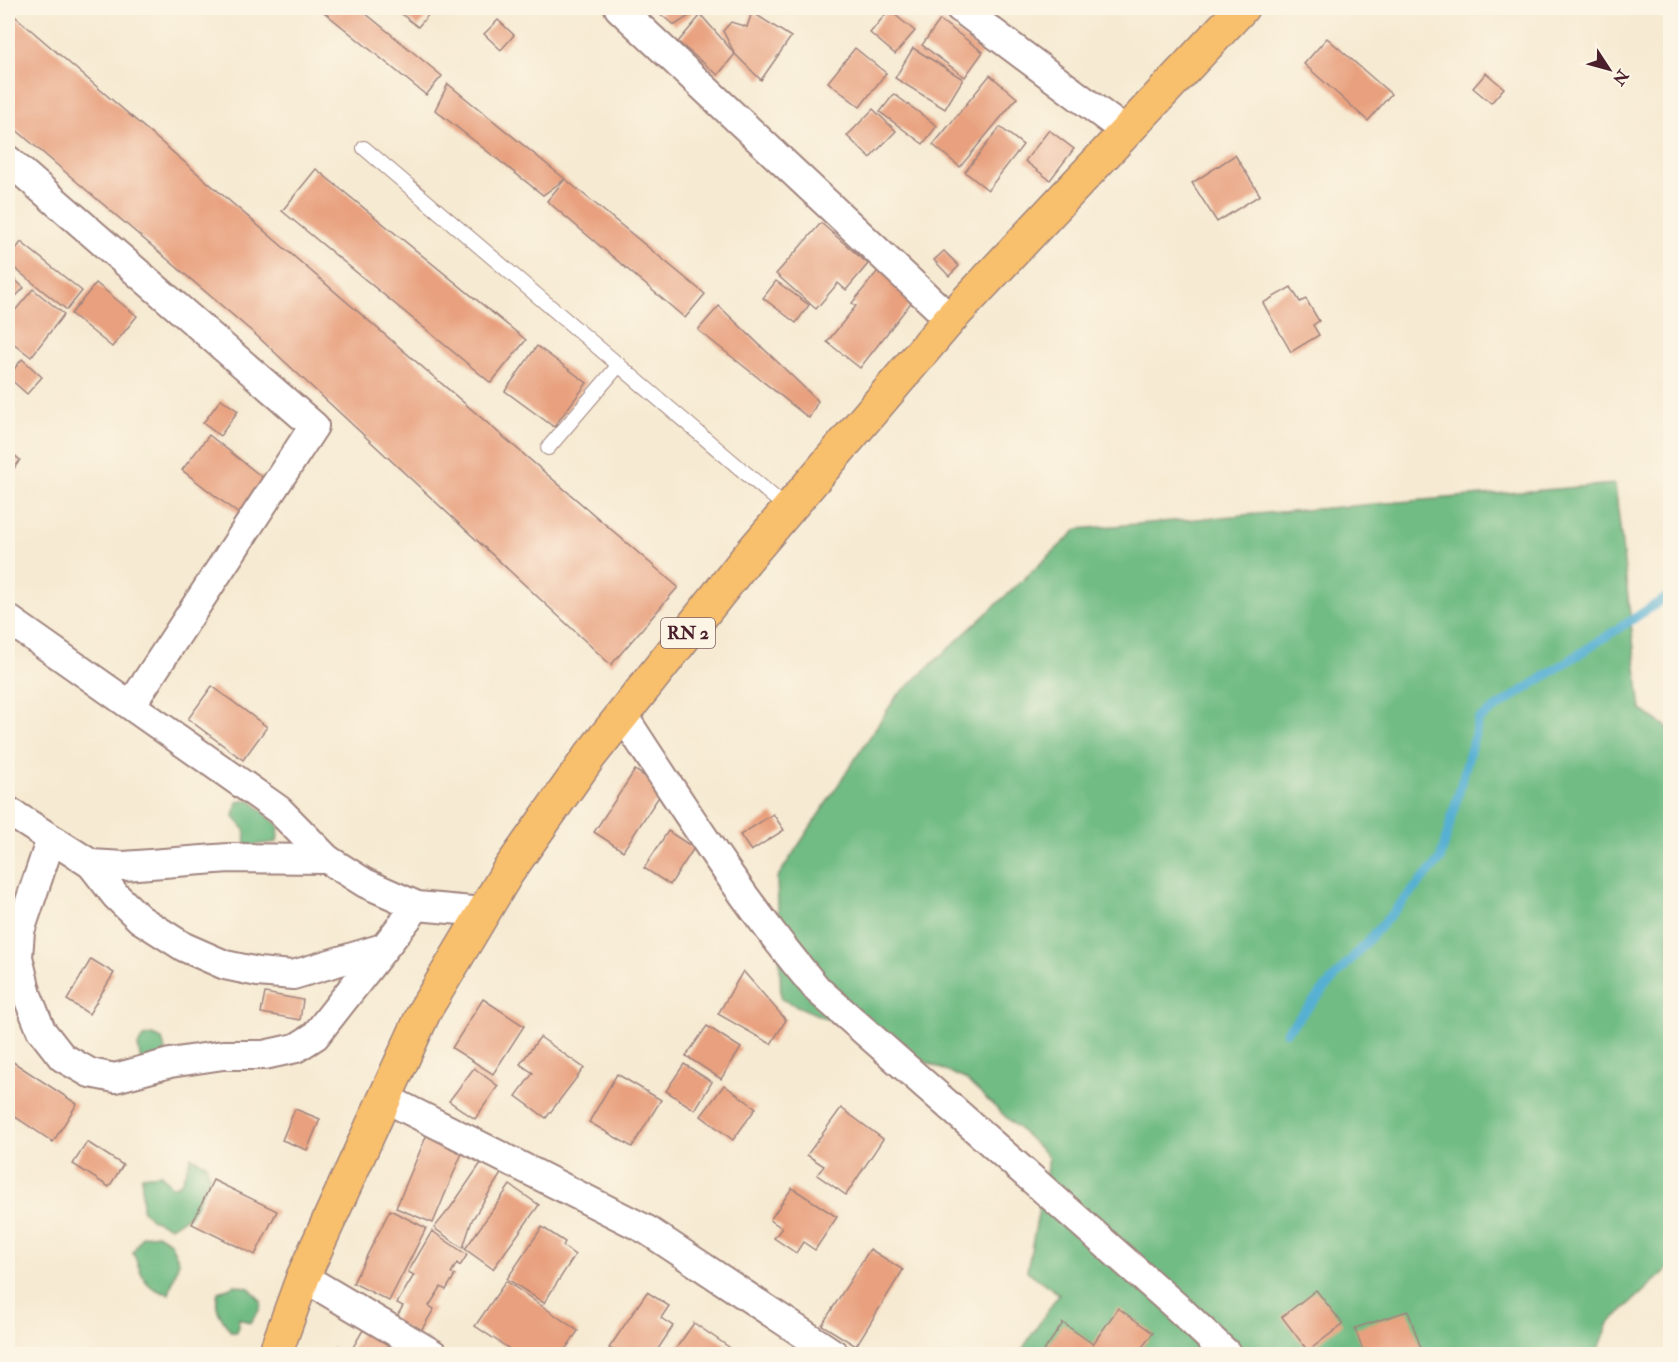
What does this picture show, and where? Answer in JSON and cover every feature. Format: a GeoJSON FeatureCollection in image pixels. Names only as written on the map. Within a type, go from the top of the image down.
{"type":"FeatureCollection","features":[{"type":"Feature","properties":{"kind":"highway","name":"RN 2"},"geometry":{"type":"LineString","coordinates":[[275,1354],[303,1277],[425,1010],[507,873],[582,767],[747,558],[950,319],[1126,132],[1230,12]]}},
{"type":"Feature","properties":{"kind":"street"},"geometry":{"type":"LineString","coordinates":[[619,8],[950,319]]}},
{"type":"Feature","properties":{"kind":"street"},"geometry":{"type":"LineString","coordinates":[[960,8],[1126,132]]}},
{"type":"Feature","properties":{"kind":"street"},"geometry":{"type":"LineString","coordinates":[[8,160],[314,426],[131,705]]}},
{"type":"Feature","properties":{"kind":"street"},"geometry":{"type":"LineString","coordinates":[[8,620],[279,810],[327,859],[365,883],[417,906],[483,912]]}},
{"type":"Feature","properties":{"kind":"street"},"geometry":{"type":"LineString","coordinates":[[622,714],[687,813],[775,939],[818,990],[1227,1354]]}},
{"type":"Feature","properties":{"kind":"street"},"geometry":{"type":"LineString","coordinates":[[8,811],[91,864],[116,896],[140,919],[184,947],[225,965],[258,972],[293,975],[383,948]]}},
{"type":"Feature","properties":{"kind":"street"},"geometry":{"type":"LineString","coordinates":[[51,839],[20,931],[18,957],[27,995],[41,1030],[62,1057],[90,1073],[115,1078],[223,1054],[264,1055],[296,1048],[315,1036],[417,906]]}},
{"type":"Feature","properties":{"kind":"street"},"geometry":{"type":"LineString","coordinates":[[91,864],[124,866],[230,858],[327,859]]}},
{"type":"Feature","properties":{"kind":"street"},"geometry":{"type":"LineString","coordinates":[[385,1098],[646,1230],[834,1354]]}},
{"type":"Feature","properties":{"kind":"street"},"geometry":{"type":"LineString","coordinates":[[303,1277],[434,1354]]}},
{"type":"Feature","properties":{"kind":"lane"},"geometry":{"type":"LineString","coordinates":[[364,148],[789,510]]}},
{"type":"Feature","properties":{"kind":"lane"},"geometry":{"type":"LineString","coordinates":[[548,448],[620,366]]}},
{"type":"Feature","properties":{"kind":"green space"},"geometry":{"type":"Polygon","coordinates":[[[1615,484],[1641,710],[1670,729],[1670,1267],[1609,1323],[1597,1354],[1019,1354],[1059,1294],[1027,1271],[1049,1157],[965,1079],[781,999],[777,878],[896,697],[1078,529],[1615,484]]]}},
{"type":"Feature","properties":{"kind":"green space"},"geometry":{"type":"Polygon","coordinates":[[[250,800],[279,826],[277,842],[246,846],[245,830],[234,817],[237,802],[250,800]]]}},
{"type":"Feature","properties":{"kind":"green space"},"geometry":{"type":"Polygon","coordinates":[[[153,1035],[162,1039],[167,1058],[142,1067],[138,1046],[143,1037],[153,1035]]]}},
{"type":"Feature","properties":{"kind":"green space"},"geometry":{"type":"Polygon","coordinates":[[[191,1157],[206,1164],[210,1178],[191,1214],[171,1227],[151,1219],[142,1209],[142,1176],[161,1174],[172,1187],[181,1183],[191,1157]]]}},
{"type":"Feature","properties":{"kind":"green space"},"geometry":{"type":"Polygon","coordinates":[[[157,1234],[170,1242],[179,1261],[169,1294],[160,1292],[149,1284],[141,1274],[133,1252],[142,1236],[157,1234]]]}},
{"type":"Feature","properties":{"kind":"green space"},"geometry":{"type":"Polygon","coordinates":[[[235,1285],[249,1288],[261,1301],[260,1309],[250,1323],[239,1318],[237,1332],[231,1332],[219,1314],[217,1298],[218,1292],[235,1285]]]}},
{"type":"Feature","properties":{"kind":"building"},"geometry":{"type":"Polygon","coordinates":[[[8,8],[14,8],[10,12],[678,587],[611,665],[256,335],[8,123],[8,8]]]}},
{"type":"Feature","properties":{"kind":"building"},"geometry":{"type":"Polygon","coordinates":[[[319,8],[359,8],[442,76],[426,95],[319,8]]]}},
{"type":"Feature","properties":{"kind":"building"},"geometry":{"type":"Polygon","coordinates":[[[394,8],[434,8],[418,27],[394,8]]]}},
{"type":"Feature","properties":{"kind":"building"},"geometry":{"type":"Polygon","coordinates":[[[665,8],[695,8],[689,16],[675,25],[660,14],[665,8]]]}},
{"type":"Feature","properties":{"kind":"building"},"geometry":{"type":"Polygon","coordinates":[[[889,10],[915,31],[895,54],[870,33],[889,10]]]}},
{"type":"Feature","properties":{"kind":"building"},"geometry":{"type":"Polygon","coordinates":[[[752,12],[791,37],[761,80],[735,54],[723,31],[731,22],[747,27],[752,12]]]}},
{"type":"Feature","properties":{"kind":"building"},"geometry":{"type":"Polygon","coordinates":[[[701,15],[735,54],[718,75],[678,42],[701,15]]]}},
{"type":"Feature","properties":{"kind":"building"},"geometry":{"type":"Polygon","coordinates":[[[498,20],[514,35],[501,50],[484,34],[498,20]]]}},
{"type":"Feature","properties":{"kind":"building"},"geometry":{"type":"Polygon","coordinates":[[[940,20],[983,52],[965,77],[922,45],[940,20]]]}},
{"type":"Feature","properties":{"kind":"building"},"geometry":{"type":"Polygon","coordinates":[[[1327,38],[1391,94],[1368,121],[1304,64],[1327,38]]]}},
{"type":"Feature","properties":{"kind":"building"},"geometry":{"type":"Polygon","coordinates":[[[855,48],[886,73],[860,107],[828,82],[855,48]]]}},
{"type":"Feature","properties":{"kind":"building"},"geometry":{"type":"Polygon","coordinates":[[[913,48],[963,79],[945,109],[895,78],[913,48]]]}},
{"type":"Feature","properties":{"kind":"building"},"geometry":{"type":"Polygon","coordinates":[[[1486,73],[1504,88],[1491,103],[1473,88],[1486,73]]]}},
{"type":"Feature","properties":{"kind":"building"},"geometry":{"type":"Polygon","coordinates":[[[990,75],[1017,98],[960,167],[933,145],[990,75]]]}},
{"type":"Feature","properties":{"kind":"building"},"geometry":{"type":"Polygon","coordinates":[[[448,84],[565,179],[543,195],[435,110],[448,84]]]}},
{"type":"Feature","properties":{"kind":"building"},"geometry":{"type":"Polygon","coordinates":[[[894,94],[937,126],[923,144],[880,112],[894,94]]]}},
{"type":"Feature","properties":{"kind":"building"},"geometry":{"type":"Polygon","coordinates":[[[873,109],[896,131],[870,158],[847,136],[873,109]]]}},
{"type":"Feature","properties":{"kind":"building"},"geometry":{"type":"Polygon","coordinates":[[[1000,127],[1023,145],[988,190],[965,172],[1000,127]]]}},
{"type":"Feature","properties":{"kind":"building"},"geometry":{"type":"Polygon","coordinates":[[[1049,130],[1074,149],[1050,180],[1025,161],[1049,130]]]}},
{"type":"Feature","properties":{"kind":"building"},"geometry":{"type":"Polygon","coordinates":[[[1235,155],[1260,195],[1217,222],[1192,183],[1235,155]]]}},
{"type":"Feature","properties":{"kind":"building"},"geometry":{"type":"Polygon","coordinates":[[[316,169],[526,340],[491,383],[282,211],[316,169]]]}},
{"type":"Feature","properties":{"kind":"building"},"geometry":{"type":"Polygon","coordinates":[[[565,179],[705,294],[685,318],[547,201],[565,179]]]}},
{"type":"Feature","properties":{"kind":"building"},"geometry":{"type":"Polygon","coordinates":[[[821,223],[868,264],[846,290],[838,283],[816,309],[776,274],[821,223]]]}},
{"type":"Feature","properties":{"kind":"building"},"geometry":{"type":"Polygon","coordinates":[[[21,242],[82,291],[67,310],[8,263],[21,242]]]}},
{"type":"Feature","properties":{"kind":"building"},"geometry":{"type":"Polygon","coordinates":[[[944,251],[959,266],[949,276],[934,260],[944,251]]]}},
{"type":"Feature","properties":{"kind":"building"},"geometry":{"type":"Polygon","coordinates":[[[881,267],[917,295],[860,368],[827,342],[856,306],[852,303],[881,267]]]}},
{"type":"Feature","properties":{"kind":"building"},"geometry":{"type":"Polygon","coordinates":[[[8,273],[24,288],[9,303],[8,302],[8,273]]]}},
{"type":"Feature","properties":{"kind":"building"},"geometry":{"type":"Polygon","coordinates":[[[776,281],[809,305],[796,323],[763,298],[776,281]]]}},
{"type":"Feature","properties":{"kind":"building"},"geometry":{"type":"Polygon","coordinates":[[[96,283],[137,316],[112,347],[71,314],[96,283]]]}},
{"type":"Feature","properties":{"kind":"building"},"geometry":{"type":"Polygon","coordinates":[[[1291,287],[1300,302],[1306,299],[1319,321],[1313,325],[1319,335],[1291,352],[1263,303],[1291,287]]]}},
{"type":"Feature","properties":{"kind":"building"},"geometry":{"type":"Polygon","coordinates":[[[33,289],[64,314],[31,357],[8,339],[8,319],[33,289]]]}},
{"type":"Feature","properties":{"kind":"building"},"geometry":{"type":"Polygon","coordinates":[[[719,306],[818,401],[809,418],[698,330],[719,306]]]}},
{"type":"Feature","properties":{"kind":"building"},"geometry":{"type":"Polygon","coordinates":[[[537,346],[587,383],[554,427],[505,391],[537,346]]]}},
{"type":"Feature","properties":{"kind":"building"},"geometry":{"type":"Polygon","coordinates":[[[22,359],[42,377],[27,394],[8,377],[22,359]]]}},
{"type":"Feature","properties":{"kind":"building"},"geometry":{"type":"Polygon","coordinates":[[[221,399],[238,411],[220,436],[203,423],[221,399]]]}},
{"type":"Feature","properties":{"kind":"building"},"geometry":{"type":"Polygon","coordinates":[[[209,435],[267,481],[240,515],[182,470],[209,435]]]}},
{"type":"Feature","properties":{"kind":"building"},"geometry":{"type":"Polygon","coordinates":[[[8,450],[20,460],[8,477],[8,450]]]}},
{"type":"Feature","properties":{"kind":"building"},"geometry":{"type":"Polygon","coordinates":[[[212,686],[267,727],[243,760],[188,719],[212,686]]]}},
{"type":"Feature","properties":{"kind":"building"},"geometry":{"type":"Polygon","coordinates":[[[635,770],[664,789],[623,851],[594,832],[635,770]]]}},
{"type":"Feature","properties":{"kind":"building"},"geometry":{"type":"Polygon","coordinates":[[[773,814],[784,830],[751,851],[740,835],[773,814]]]}},
{"type":"Feature","properties":{"kind":"building"},"geometry":{"type":"Polygon","coordinates":[[[668,831],[694,848],[670,885],[644,868],[668,831]]]}},
{"type":"Feature","properties":{"kind":"building"},"geometry":{"type":"Polygon","coordinates":[[[91,959],[114,973],[89,1014],[67,1000],[91,959]]]}},
{"type":"Feature","properties":{"kind":"building"},"geometry":{"type":"Polygon","coordinates":[[[743,971],[786,1020],[771,1044],[718,1014],[743,971]]]}},
{"type":"Feature","properties":{"kind":"building"},"geometry":{"type":"Polygon","coordinates":[[[265,993],[303,1000],[300,1020],[261,1013],[265,993]]]}},
{"type":"Feature","properties":{"kind":"building"},"geometry":{"type":"Polygon","coordinates":[[[483,999],[524,1026],[493,1074],[452,1048],[483,999]]]}},
{"type":"Feature","properties":{"kind":"building"},"geometry":{"type":"Polygon","coordinates":[[[707,1026],[741,1048],[721,1079],[686,1056],[707,1026]]]}},
{"type":"Feature","properties":{"kind":"building"},"geometry":{"type":"Polygon","coordinates":[[[540,1037],[584,1068],[546,1118],[516,1096],[533,1073],[520,1064],[540,1037]]]}},
{"type":"Feature","properties":{"kind":"building"},"geometry":{"type":"Polygon","coordinates":[[[10,1060],[77,1104],[53,1142],[8,1112],[8,1063],[10,1060]]]}},
{"type":"Feature","properties":{"kind":"building"},"geometry":{"type":"Polygon","coordinates":[[[684,1064],[712,1082],[695,1110],[666,1091],[684,1064]]]}},
{"type":"Feature","properties":{"kind":"building"},"geometry":{"type":"Polygon","coordinates":[[[474,1068],[498,1086],[475,1119],[449,1101],[474,1068]]]}},
{"type":"Feature","properties":{"kind":"building"},"geometry":{"type":"Polygon","coordinates":[[[617,1074],[661,1100],[632,1147],[589,1122],[617,1074]]]}},
{"type":"Feature","properties":{"kind":"building"},"geometry":{"type":"Polygon","coordinates":[[[724,1085],[756,1108],[733,1140],[701,1116],[724,1085]]]}},
{"type":"Feature","properties":{"kind":"building"},"geometry":{"type":"Polygon","coordinates":[[[841,1108],[883,1139],[846,1195],[817,1175],[824,1166],[807,1155],[841,1108]]]}},
{"type":"Feature","properties":{"kind":"building"},"geometry":{"type":"Polygon","coordinates":[[[295,1109],[320,1119],[307,1150],[282,1140],[295,1109]]]}},
{"type":"Feature","properties":{"kind":"building"},"geometry":{"type":"Polygon","coordinates":[[[428,1132],[453,1142],[450,1148],[462,1153],[433,1223],[396,1208],[428,1132]]]}},
{"type":"Feature","properties":{"kind":"building"},"geometry":{"type":"Polygon","coordinates":[[[87,1142],[123,1165],[109,1187],[73,1164],[87,1142]]]}},
{"type":"Feature","properties":{"kind":"building"},"geometry":{"type":"Polygon","coordinates":[[[483,1160],[502,1172],[472,1220],[463,1248],[434,1228],[483,1160]]]}},
{"type":"Feature","properties":{"kind":"building"},"geometry":{"type":"Polygon","coordinates":[[[213,1180],[277,1211],[255,1255],[192,1224],[213,1180]]]}},
{"type":"Feature","properties":{"kind":"building"},"geometry":{"type":"Polygon","coordinates":[[[510,1185],[539,1205],[493,1269],[465,1249],[510,1185]]]}},
{"type":"Feature","properties":{"kind":"building"},"geometry":{"type":"Polygon","coordinates":[[[792,1188],[837,1217],[815,1250],[803,1242],[796,1253],[774,1238],[782,1228],[770,1220],[792,1188]]]}},
{"type":"Feature","properties":{"kind":"building"},"geometry":{"type":"Polygon","coordinates":[[[390,1210],[426,1228],[389,1301],[353,1283],[390,1210]]]}},
{"type":"Feature","properties":{"kind":"building"},"geometry":{"type":"Polygon","coordinates":[[[542,1227],[565,1242],[563,1246],[575,1255],[544,1303],[507,1279],[542,1227]]]}},
{"type":"Feature","properties":{"kind":"building"},"geometry":{"type":"Polygon","coordinates":[[[432,1231],[467,1255],[460,1266],[457,1263],[451,1273],[455,1275],[446,1290],[441,1287],[429,1306],[434,1309],[418,1336],[394,1321],[403,1306],[397,1303],[414,1275],[408,1272],[432,1231]]]}},
{"type":"Feature","properties":{"kind":"building"},"geometry":{"type":"Polygon","coordinates":[[[870,1249],[903,1270],[856,1346],[822,1325],[870,1249]]]}},
{"type":"Feature","properties":{"kind":"building"},"geometry":{"type":"Polygon","coordinates":[[[506,1281],[578,1331],[562,1354],[504,1354],[508,1348],[475,1326],[506,1281]]]}},
{"type":"Feature","properties":{"kind":"building"},"geometry":{"type":"Polygon","coordinates":[[[1316,1290],[1343,1324],[1308,1351],[1282,1317],[1316,1290]]]}},
{"type":"Feature","properties":{"kind":"building"},"geometry":{"type":"Polygon","coordinates":[[[647,1292],[669,1306],[661,1318],[673,1326],[658,1349],[667,1354],[619,1354],[609,1348],[647,1292]]]}},
{"type":"Feature","properties":{"kind":"building"},"geometry":{"type":"Polygon","coordinates":[[[1118,1308],[1153,1333],[1137,1354],[1046,1354],[1043,1352],[1063,1323],[1093,1344],[1118,1308]]]}},
{"type":"Feature","properties":{"kind":"building"},"geometry":{"type":"Polygon","coordinates":[[[1408,1311],[1423,1354],[1364,1354],[1355,1328],[1408,1311]]]}},
{"type":"Feature","properties":{"kind":"building"},"geometry":{"type":"Polygon","coordinates":[[[694,1323],[739,1354],[672,1354],[694,1323]]]}},
{"type":"Feature","properties":{"kind":"building"},"geometry":{"type":"Polygon","coordinates":[[[363,1330],[401,1351],[399,1354],[349,1354],[363,1330]]]}},
{"type":"Feature","properties":{"kind":"building"},"geometry":{"type":"Polygon","coordinates":[[[332,1347],[345,1354],[328,1354],[332,1347]]]}},
{"type":"Feature","properties":{"kind":"waterway"},"geometry":{"type":"LineString","coordinates":[[1286,1032],[1440,860],[1479,719],[1670,595]]}}]}
